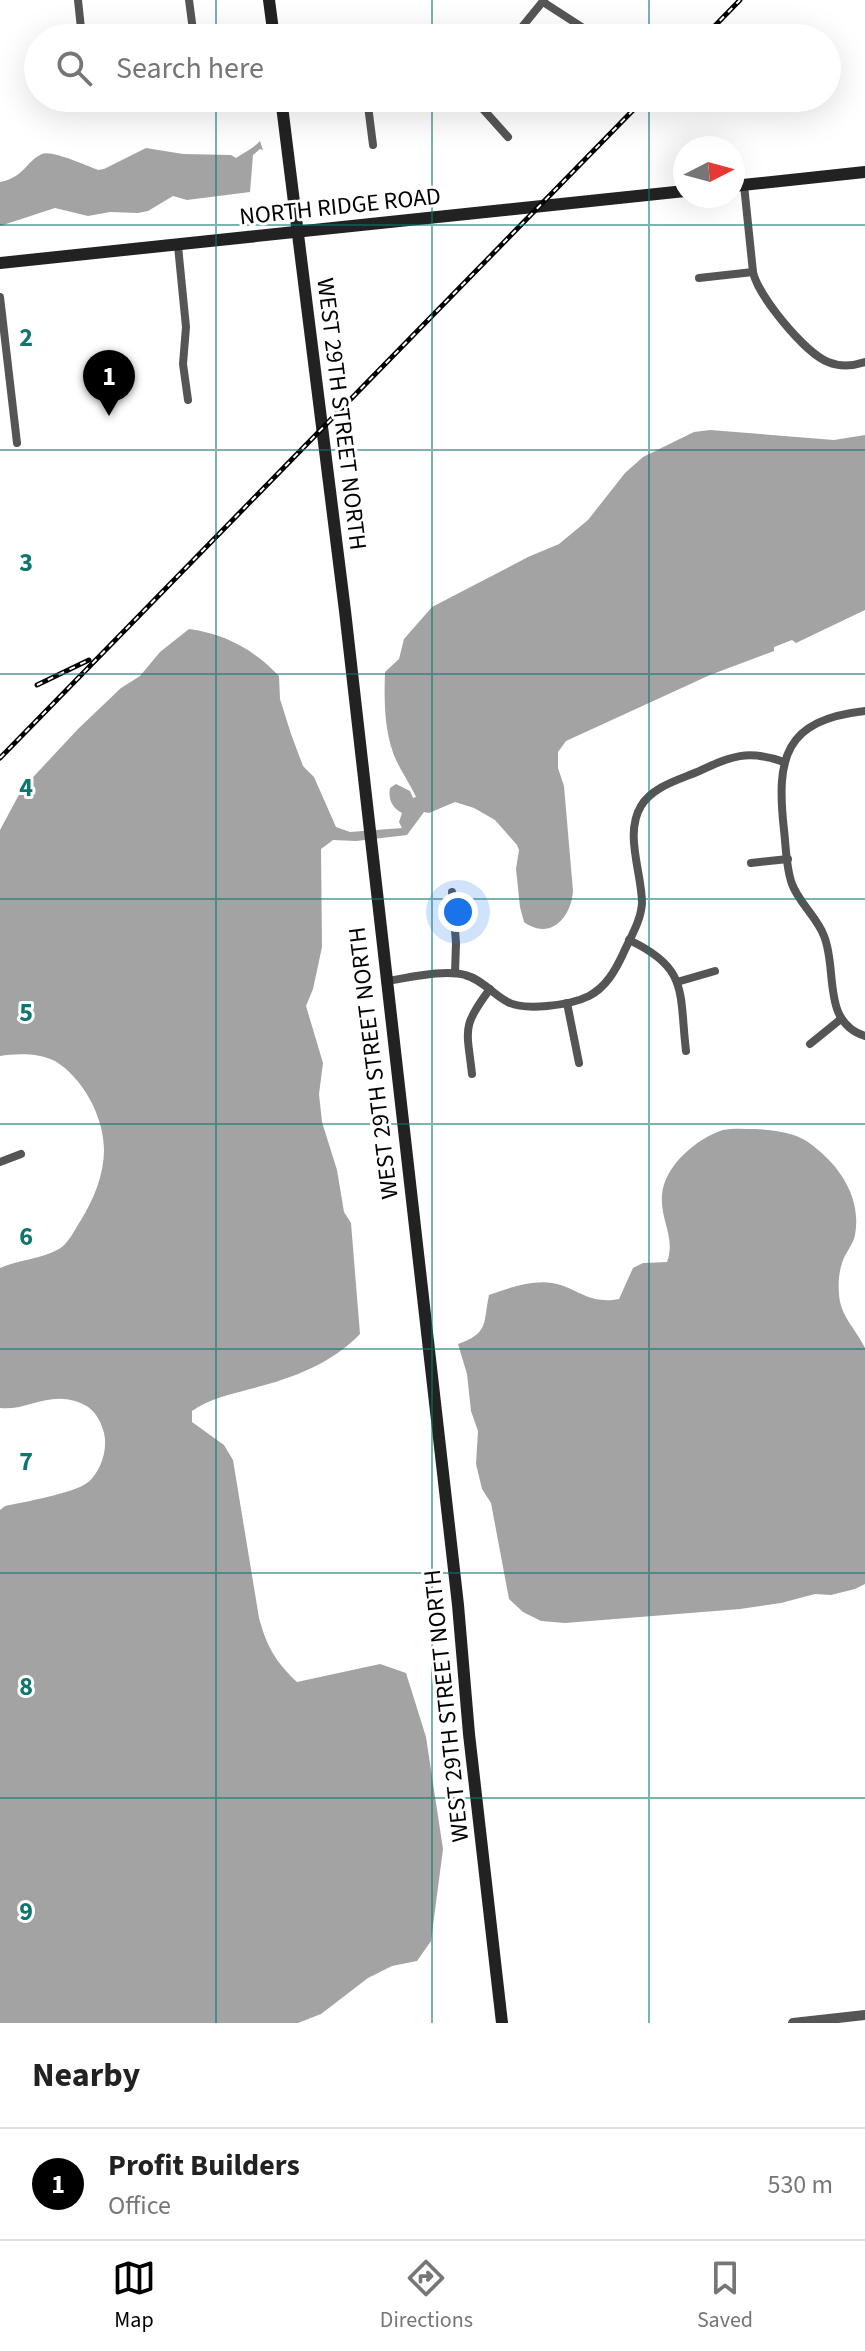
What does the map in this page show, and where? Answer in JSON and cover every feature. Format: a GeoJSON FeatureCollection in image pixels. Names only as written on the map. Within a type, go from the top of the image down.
{"type":"FeatureCollection","features":[{"type":"Feature","properties":{"kind":"main road"},"geometry":{"type":"LineString","coordinates":[[269,0],[272,24]]}},
{"type":"Feature","properties":{"kind":"main road","name":"WEST 29TH STREET NORTH"},"geometry":{"type":"LineString","coordinates":[[283,112],[343,597],[458,1605],[502,2023]]}},
{"type":"Feature","properties":{"kind":"main road"},"geometry":{"type":"LineString","coordinates":[[745,185],[865,172]]}},
{"type":"Feature","properties":{"kind":"main road","name":"NORTH RIDGE ROAD"},"geometry":{"type":"LineString","coordinates":[[0,263],[673,192]]}},
{"type":"Feature","properties":{"kind":"street"},"geometry":{"type":"LineString","coordinates":[[78,0],[81,24]]}},
{"type":"Feature","properties":{"kind":"street"},"geometry":{"type":"LineString","coordinates":[[189,0],[192,24]]}},
{"type":"Feature","properties":{"kind":"street"},"geometry":{"type":"LineString","coordinates":[[525,24],[544,1],[578,24]]}},
{"type":"Feature","properties":{"kind":"street"},"geometry":{"type":"LineString","coordinates":[[369,112],[373,145]]}},
{"type":"Feature","properties":{"kind":"street"},"geometry":{"type":"LineString","coordinates":[[486,112],[508,137]]}},
{"type":"Feature","properties":{"kind":"street"},"geometry":{"type":"LineString","coordinates":[[742,208],[755,282],[765,299],[811,351],[837,365],[865,362]]}},
{"type":"Feature","properties":{"kind":"street"},"geometry":{"type":"LineString","coordinates":[[178,246],[186,327],[183,364],[188,400]]}},
{"type":"Feature","properties":{"kind":"street"},"geometry":{"type":"LineString","coordinates":[[699,278],[753,272]]}},
{"type":"Feature","properties":{"kind":"street"},"geometry":{"type":"LineString","coordinates":[[0,297],[17,443]]}},
{"type":"Feature","properties":{"kind":"street"},"geometry":{"type":"LineString","coordinates":[[865,711],[832,716],[812,726],[795,742],[784,762],[780,791],[792,886],[825,938],[834,1003],[841,1019],[853,1031],[865,1036]]}},
{"type":"Feature","properties":{"kind":"street"},"geometry":{"type":"LineString","coordinates":[[386,981],[455,973],[473,977],[515,1006],[567,1003],[587,997],[606,984],[639,919],[642,901],[635,822],[646,799],[662,788],[728,758],[750,754],[784,762]]}},
{"type":"Feature","properties":{"kind":"street"},"geometry":{"type":"LineString","coordinates":[[751,863],[788,859]]}},
{"type":"Feature","properties":{"kind":"street"},"geometry":{"type":"LineString","coordinates":[[452,892],[456,932],[455,973]]}},
{"type":"Feature","properties":{"kind":"street"},"geometry":{"type":"LineString","coordinates":[[629,940],[661,957],[673,972],[686,1051]]}},
{"type":"Feature","properties":{"kind":"street"},"geometry":{"type":"LineString","coordinates":[[677,982],[715,971]]}},
{"type":"Feature","properties":{"kind":"street"},"geometry":{"type":"LineString","coordinates":[[472,1074],[469,1019],[490,989]]}},
{"type":"Feature","properties":{"kind":"street"},"geometry":{"type":"LineString","coordinates":[[567,1003],[579,1063]]}},
{"type":"Feature","properties":{"kind":"street"},"geometry":{"type":"LineString","coordinates":[[810,1044],[841,1019]]}},
{"type":"Feature","properties":{"kind":"street"},"geometry":{"type":"LineString","coordinates":[[0,1162],[21,1154]]}},
{"type":"Feature","properties":{"kind":"street"},"geometry":{"type":"LineString","coordinates":[[793,2023],[865,2015]]}},
{"type":"Feature","properties":{"kind":"shaded area"},"geometry":{"type":"Polygon","coordinates":[[[260,141],[263,150],[253,155],[250,192],[187,200],[173,196],[148,211],[138,213],[110,212],[88,216],[55,208],[0,226],[0,182],[20,173],[42,154],[61,156],[98,170],[146,148],[183,154],[231,155],[236,158],[260,141]]]}},
{"type":"Feature","properties":{"kind":"shaded area"},"geometry":{"type":"Polygon","coordinates":[[[710,430],[834,440],[865,435],[865,610],[796,643],[792,640],[774,647],[774,651],[710,675],[566,741],[558,752],[558,768],[564,786],[573,891],[568,910],[558,924],[550,928],[533,927],[524,922],[516,869],[517,845],[495,820],[474,808],[455,802],[429,813],[424,812],[407,835],[356,841],[333,840],[321,849],[322,947],[306,1006],[323,1063],[319,1094],[322,1122],[337,1170],[344,1212],[351,1223],[360,1334],[336,1354],[309,1369],[280,1381],[220,1397],[192,1411],[192,1422],[224,1445],[233,1460],[259,1618],[269,1645],[283,1667],[297,1682],[380,1664],[406,1673],[426,1737],[443,1849],[431,1941],[417,1961],[392,1966],[368,1978],[321,2014],[298,2023],[0,2023],[0,1510],[5,1506],[81,1487],[100,1467],[105,1446],[98,1418],[92,1410],[78,1402],[57,1399],[0,1408],[0,1268],[52,1252],[66,1243],[94,1195],[104,1150],[96,1112],[83,1088],[65,1068],[42,1056],[0,1056],[0,830],[22,789],[78,729],[189,629],[238,645],[260,658],[279,676],[280,699],[303,766],[314,777],[336,827],[350,832],[402,828],[399,822],[402,813],[392,803],[390,788],[396,784],[410,791],[413,798],[416,797],[397,762],[390,741],[385,672],[399,659],[404,639],[432,607],[559,544],[588,520],[625,473],[643,457],[694,432],[710,430]]]}},
{"type":"Feature","properties":{"kind":"shaded area"},"geometry":{"type":"Polygon","coordinates":[[[727,1129],[776,1131],[808,1142],[829,1160],[846,1182],[855,1208],[855,1235],[842,1263],[839,1290],[842,1309],[865,1348],[865,1584],[831,1595],[815,1594],[740,1609],[565,1623],[541,1621],[523,1612],[509,1599],[491,1503],[482,1489],[476,1464],[478,1431],[458,1344],[480,1331],[489,1295],[512,1287],[552,1283],[599,1300],[619,1299],[633,1268],[643,1263],[667,1262],[670,1245],[662,1195],[664,1184],[675,1164],[693,1146],[713,1134],[727,1129]]]}},
{"type":"Feature","properties":{"kind":"railway"},"geometry":{"type":"LineString","coordinates":[[717,24],[740,0]]}},
{"type":"Feature","properties":{"kind":"railway"},"geometry":{"type":"LineString","coordinates":[[0,758],[631,112]]}},
{"type":"Feature","properties":{"kind":"railway"},"geometry":{"type":"LineString","coordinates":[[37,685],[89,660]]}},
{"type":"Feature","properties":{"kind":"place","name":"Profit Builders"},"geometry":{"type":"Point","coordinates":[109,416]}}]}
